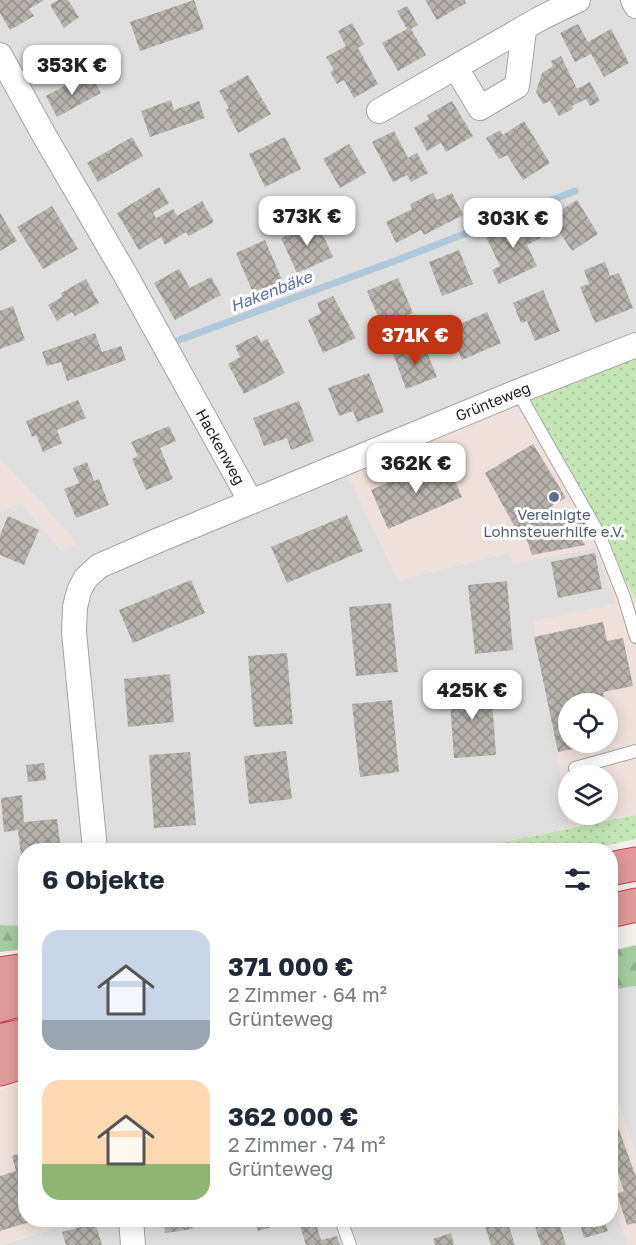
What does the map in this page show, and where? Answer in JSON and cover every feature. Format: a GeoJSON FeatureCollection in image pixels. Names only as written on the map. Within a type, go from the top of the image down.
{"type":"FeatureCollection","features":[{"type":"Feature","properties":{"kind":"highway"},"geometry":{"type":"LineString","coordinates":[[618,867],[636,864]]}},
{"type":"Feature","properties":{"kind":"highway"},"geometry":{"type":"LineString","coordinates":[[618,909],[636,905]]}},
{"type":"Feature","properties":{"kind":"highway"},"geometry":{"type":"LineString","coordinates":[[0,974],[18,971]]}},
{"type":"Feature","properties":{"kind":"highway"},"geometry":{"type":"LineString","coordinates":[[0,1005],[18,1000]]}},
{"type":"Feature","properties":{"kind":"highway"},"geometry":{"type":"LineString","coordinates":[[0,1041],[18,1037]]}},
{"type":"Feature","properties":{"kind":"highway"},"geometry":{"type":"LineString","coordinates":[[0,1069],[18,1063]]}},
{"type":"Feature","properties":{"kind":"street"},"geometry":{"type":"LineString","coordinates":[[380,111],[578,0]]}},
{"type":"Feature","properties":{"kind":"street"},"geometry":{"type":"LineString","coordinates":[[633,0],[636,6]]}},
{"type":"Feature","properties":{"kind":"street"},"geometry":{"type":"LineString","coordinates":[[456,68],[480,108],[516,86],[524,30]]}},
{"type":"Feature","properties":{"kind":"street","name":"Hackenweg"},"geometry":{"type":"LineString","coordinates":[[0,55],[251,502],[99,566],[86,579],[79,591],[75,607],[74,632],[94,843]]}},
{"type":"Feature","properties":{"kind":"street","name":"Grünteweg"},"geometry":{"type":"LineString","coordinates":[[251,502],[636,345]]}},
{"type":"Feature","properties":{"kind":"street"},"geometry":{"type":"LineString","coordinates":[[131,1227],[133,1245]]}},
{"type":"Feature","properties":{"kind":"lane"},"geometry":{"type":"LineString","coordinates":[[518,392],[599,534],[624,597],[636,636]]}},
{"type":"Feature","properties":{"kind":"lane"},"geometry":{"type":"LineString","coordinates":[[586,765],[636,751]]}},
{"type":"Feature","properties":{"kind":"lane"},"geometry":{"type":"LineString","coordinates":[[344,1227],[350,1245]]}},
{"type":"Feature","properties":{"kind":"shaded area"},"geometry":{"type":"Polygon","coordinates":[[[0,0],[636,0],[636,345],[398,580],[510,552],[513,563],[596,548],[616,604],[534,622],[559,765],[558,825],[569,825],[570,828],[497,843],[18,843],[18,926],[0,925],[0,511],[21,503],[62,551],[76,543],[0,459],[0,0]]]}},
{"type":"Feature","properties":{"kind":"shaded area"},"geometry":{"type":"Polygon","coordinates":[[[514,393],[636,599],[636,815],[618,819],[618,765],[559,765],[534,621],[616,604],[596,548],[513,563],[510,552],[398,580],[343,465],[514,393]]]}},
{"type":"Feature","properties":{"kind":"shaded area"},"geometry":{"type":"Polygon","coordinates":[[[0,459],[77,544],[62,551],[21,503],[0,511],[0,459]]]}},
{"type":"Feature","properties":{"kind":"shaded area"},"geometry":{"type":"Polygon","coordinates":[[[569,825],[585,825],[570,828],[569,825]]]}},
{"type":"Feature","properties":{"kind":"shaded area"},"geometry":{"type":"Polygon","coordinates":[[[636,986],[636,1156],[618,1103],[618,989],[636,986]]]}},
{"type":"Feature","properties":{"kind":"shaded area"},"geometry":{"type":"Polygon","coordinates":[[[18,1083],[18,1227],[58,1227],[0,1245],[0,1089],[18,1083]]]}},
{"type":"Feature","properties":{"kind":"shaded area"},"geometry":{"type":"Polygon","coordinates":[[[618,1105],[636,1156],[636,1245],[628,1245],[618,1215],[618,1105]]]}},
{"type":"Feature","properties":{"kind":"shaded area"},"geometry":{"type":"Polygon","coordinates":[[[618,1215],[628,1245],[1,1245],[59,1227],[618,1227],[618,1215]]]}},
{"type":"Feature","properties":{"kind":"green space"},"geometry":{"type":"Polygon","coordinates":[[[636,345],[636,599],[514,393],[636,345]]]}},
{"type":"Feature","properties":{"kind":"green space"},"geometry":{"type":"Polygon","coordinates":[[[636,815],[636,839],[617,843],[498,843],[587,825],[618,825],[618,819],[636,815]]]}},
{"type":"Feature","properties":{"kind":"green space"},"geometry":{"type":"Polygon","coordinates":[[[0,925],[18,926],[18,950],[0,952],[0,925]]]}},
{"type":"Feature","properties":{"kind":"green space"},"geometry":{"type":"Polygon","coordinates":[[[636,945],[636,986],[618,989],[618,949],[636,945]]]}},
{"type":"Feature","properties":{"kind":"building"},"geometry":{"type":"Polygon","coordinates":[[[0,0],[44,0],[29,9],[34,16],[10,30],[0,13],[0,0]]]}},
{"type":"Feature","properties":{"kind":"building"},"geometry":{"type":"Polygon","coordinates":[[[58,0],[68,0],[79,17],[64,28],[50,5],[58,0]]]}},
{"type":"Feature","properties":{"kind":"building"},"geometry":{"type":"Polygon","coordinates":[[[194,0],[204,29],[140,51],[130,22],[194,0]]]}},
{"type":"Feature","properties":{"kind":"building"},"geometry":{"type":"Polygon","coordinates":[[[425,0],[465,0],[466,3],[437,20],[425,0]]]}},
{"type":"Feature","properties":{"kind":"building"},"geometry":{"type":"Polygon","coordinates":[[[407,6],[418,25],[411,29],[426,55],[398,71],[382,43],[407,29],[397,11],[407,6]]]}},
{"type":"Feature","properties":{"kind":"building"},"geometry":{"type":"Polygon","coordinates":[[[352,23],[364,44],[358,48],[378,84],[354,98],[344,80],[337,84],[330,72],[334,70],[326,57],[346,46],[338,31],[352,23]]]}},
{"type":"Feature","properties":{"kind":"building"},"geometry":{"type":"Polygon","coordinates":[[[578,24],[588,42],[611,29],[629,63],[604,77],[591,54],[575,62],[560,33],[578,24]]]}},
{"type":"Feature","properties":{"kind":"building"},"geometry":{"type":"Polygon","coordinates":[[[561,56],[577,89],[590,82],[600,101],[590,106],[586,99],[559,116],[550,101],[543,104],[536,92],[542,73],[553,66],[551,61],[561,56]]]}},
{"type":"Feature","properties":{"kind":"building"},"geometry":{"type":"Polygon","coordinates":[[[248,75],[271,114],[238,133],[226,110],[229,108],[219,91],[248,75]]]}},
{"type":"Feature","properties":{"kind":"building"},"geometry":{"type":"Polygon","coordinates":[[[92,77],[101,93],[57,117],[46,96],[74,81],[77,86],[92,77]]]}},
{"type":"Feature","properties":{"kind":"building"},"geometry":{"type":"Polygon","coordinates":[[[171,100],[174,110],[199,101],[205,118],[150,137],[141,111],[171,100]]]}},
{"type":"Feature","properties":{"kind":"building"},"geometry":{"type":"Polygon","coordinates":[[[452,101],[473,136],[446,152],[441,143],[427,151],[414,128],[429,119],[427,115],[452,101]]]}},
{"type":"Feature","properties":{"kind":"building"},"geometry":{"type":"Polygon","coordinates":[[[524,121],[550,163],[523,180],[507,155],[499,159],[486,138],[500,130],[503,135],[524,121]]]}},
{"type":"Feature","properties":{"kind":"building"},"geometry":{"type":"Polygon","coordinates":[[[394,131],[408,158],[417,153],[428,173],[411,182],[407,175],[393,182],[372,142],[394,131]]]}},
{"type":"Feature","properties":{"kind":"building"},"geometry":{"type":"Polygon","coordinates":[[[132,137],[143,156],[98,182],[87,163],[132,137]]]}},
{"type":"Feature","properties":{"kind":"building"},"geometry":{"type":"Polygon","coordinates":[[[285,137],[301,169],[265,187],[249,154],[285,137]]]}},
{"type":"Feature","properties":{"kind":"building"},"geometry":{"type":"Polygon","coordinates":[[[349,144],[366,173],[340,188],[323,159],[349,144]]]}},
{"type":"Feature","properties":{"kind":"building"},"geometry":{"type":"Polygon","coordinates":[[[159,187],[169,203],[153,213],[156,218],[173,209],[177,216],[202,201],[214,222],[189,236],[186,232],[165,245],[161,237],[139,250],[117,213],[159,187]]]}},
{"type":"Feature","properties":{"kind":"building"},"geometry":{"type":"Polygon","coordinates":[[[433,193],[437,200],[452,193],[463,215],[424,235],[421,230],[396,243],[386,222],[412,209],[410,204],[433,193]]]}},
{"type":"Feature","properties":{"kind":"building"},"geometry":{"type":"Polygon","coordinates":[[[577,200],[598,234],[572,251],[550,217],[577,200]]]}},
{"type":"Feature","properties":{"kind":"building"},"geometry":{"type":"Polygon","coordinates":[[[52,206],[78,249],[43,269],[17,227],[52,206]]]}},
{"type":"Feature","properties":{"kind":"building"},"geometry":{"type":"Polygon","coordinates":[[[0,213],[17,241],[0,251],[0,213]]]}},
{"type":"Feature","properties":{"kind":"building"},"geometry":{"type":"Polygon","coordinates":[[[522,217],[524,222],[531,219],[541,238],[527,245],[537,266],[499,284],[492,270],[500,266],[485,235],[522,217]]]}},
{"type":"Feature","properties":{"kind":"building"},"geometry":{"type":"Polygon","coordinates":[[[317,222],[333,257],[297,273],[281,238],[317,222]]]}},
{"type":"Feature","properties":{"kind":"building"},"geometry":{"type":"Polygon","coordinates":[[[265,240],[283,282],[254,295],[236,253],[265,240]]]}},
{"type":"Feature","properties":{"kind":"building"},"geometry":{"type":"Polygon","coordinates":[[[459,250],[473,284],[442,296],[429,262],[459,250]]]}},
{"type":"Feature","properties":{"kind":"building"},"geometry":{"type":"Polygon","coordinates":[[[605,262],[610,276],[619,273],[633,308],[595,323],[580,287],[589,284],[584,270],[605,262]]]}},
{"type":"Feature","properties":{"kind":"building"},"geometry":{"type":"Polygon","coordinates":[[[179,269],[190,288],[211,277],[221,295],[175,320],[154,283],[179,269]]]}},
{"type":"Feature","properties":{"kind":"building"},"geometry":{"type":"Polygon","coordinates":[[[398,278],[413,313],[382,326],[367,291],[398,278]]]}},
{"type":"Feature","properties":{"kind":"building"},"geometry":{"type":"Polygon","coordinates":[[[86,279],[99,303],[75,316],[72,312],[57,321],[48,305],[62,297],[61,293],[86,279]]]}},
{"type":"Feature","properties":{"kind":"building"},"geometry":{"type":"Polygon","coordinates":[[[543,290],[560,331],[535,341],[527,321],[521,323],[513,303],[543,290]]]}},
{"type":"Feature","properties":{"kind":"building"},"geometry":{"type":"Polygon","coordinates":[[[333,296],[356,338],[323,353],[308,320],[321,313],[317,303],[333,296]]]}},
{"type":"Feature","properties":{"kind":"building"},"geometry":{"type":"Polygon","coordinates":[[[13,306],[25,340],[0,349],[0,311],[13,306]]]}},
{"type":"Feature","properties":{"kind":"building"},"geometry":{"type":"Polygon","coordinates":[[[487,312],[501,343],[462,360],[449,329],[487,312]]]}},
{"type":"Feature","properties":{"kind":"building"},"geometry":{"type":"Polygon","coordinates":[[[95,333],[102,352],[121,346],[126,360],[67,381],[61,362],[47,366],[42,352],[95,333]]]}},
{"type":"Feature","properties":{"kind":"building"},"geometry":{"type":"Polygon","coordinates":[[[257,335],[261,342],[267,339],[285,373],[244,394],[228,364],[240,357],[235,346],[257,335]]]}},
{"type":"Feature","properties":{"kind":"building"},"geometry":{"type":"Polygon","coordinates":[[[423,342],[437,377],[406,389],[393,354],[423,342]]]}},
{"type":"Feature","properties":{"kind":"building"},"geometry":{"type":"Polygon","coordinates":[[[369,373],[384,412],[357,422],[353,411],[339,416],[328,388],[369,373]]]}},
{"type":"Feature","properties":{"kind":"building"},"geometry":{"type":"Polygon","coordinates":[[[78,400],[86,418],[57,430],[62,443],[43,452],[36,435],[32,437],[26,421],[78,400]]]}},
{"type":"Feature","properties":{"kind":"building"},"geometry":{"type":"Polygon","coordinates":[[[299,401],[314,441],[291,450],[287,438],[264,446],[253,418],[299,401]]]}},
{"type":"Feature","properties":{"kind":"building"},"geometry":{"type":"Polygon","coordinates":[[[169,426],[176,441],[160,448],[173,479],[146,490],[132,459],[138,456],[131,442],[169,426]]]}},
{"type":"Feature","properties":{"kind":"building"},"geometry":{"type":"Polygon","coordinates":[[[533,444],[566,498],[552,505],[563,523],[581,515],[590,531],[580,536],[585,545],[532,555],[522,526],[516,529],[485,473],[533,444]]]}},
{"type":"Feature","properties":{"kind":"building"},"geometry":{"type":"Polygon","coordinates":[[[445,458],[462,497],[388,529],[371,490],[445,458]]]}},
{"type":"Feature","properties":{"kind":"building"},"geometry":{"type":"Polygon","coordinates":[[[87,462],[94,481],[99,479],[109,505],[76,518],[64,489],[79,483],[73,468],[87,462]]]}},
{"type":"Feature","properties":{"kind":"building"},"geometry":{"type":"Polygon","coordinates":[[[347,515],[363,551],[287,583],[271,547],[347,515]]]}},
{"type":"Feature","properties":{"kind":"building"},"geometry":{"type":"Polygon","coordinates":[[[8,516],[39,530],[24,565],[0,555],[0,535],[8,516]]]}},
{"type":"Feature","properties":{"kind":"building"},"geometry":{"type":"Polygon","coordinates":[[[595,553],[602,589],[558,598],[551,562],[595,553]]]}},
{"type":"Feature","properties":{"kind":"building"},"geometry":{"type":"Polygon","coordinates":[[[191,580],[205,613],[133,643],[119,610],[191,580]]]}},
{"type":"Feature","properties":{"kind":"building"},"geometry":{"type":"Polygon","coordinates":[[[507,581],[513,650],[475,654],[468,585],[507,581]]]}},
{"type":"Feature","properties":{"kind":"building"},"geometry":{"type":"Polygon","coordinates":[[[391,603],[398,672],[356,676],[349,607],[391,603]]]}},
{"type":"Feature","properties":{"kind":"building"},"geometry":{"type":"Polygon","coordinates":[[[603,622],[607,641],[623,638],[633,686],[603,693],[558,693],[558,752],[534,637],[603,622]]]}},
{"type":"Feature","properties":{"kind":"building"},"geometry":{"type":"Polygon","coordinates":[[[287,653],[293,724],[254,727],[248,656],[287,653]]]}},
{"type":"Feature","properties":{"kind":"building"},"geometry":{"type":"Polygon","coordinates":[[[170,674],[174,722],[128,727],[124,679],[170,674]]]}},
{"type":"Feature","properties":{"kind":"building"},"geometry":{"type":"Polygon","coordinates":[[[491,684],[496,755],[454,758],[449,687],[491,684]]]}},
{"type":"Feature","properties":{"kind":"building"},"geometry":{"type":"Polygon","coordinates":[[[392,700],[399,772],[360,777],[352,704],[392,700]]]}},
{"type":"Feature","properties":{"kind":"building"},"geometry":{"type":"Polygon","coordinates":[[[286,751],[292,799],[249,804],[244,756],[286,751]]]}},
{"type":"Feature","properties":{"kind":"building"},"geometry":{"type":"Polygon","coordinates":[[[190,752],[196,825],[154,828],[149,755],[190,752]]]}},
{"type":"Feature","properties":{"kind":"building"},"geometry":{"type":"Polygon","coordinates":[[[44,763],[46,780],[28,782],[26,765],[44,763]]]}},
{"type":"Feature","properties":{"kind":"building"},"geometry":{"type":"Polygon","coordinates":[[[22,795],[24,822],[57,819],[60,843],[20,843],[18,830],[4,832],[1,798],[22,795]]]}},
{"type":"Feature","properties":{"kind":"building"},"geometry":{"type":"Polygon","coordinates":[[[618,1127],[636,1177],[636,1223],[627,1225],[618,1197],[618,1194],[624,1191],[618,1173],[618,1127]]]}},
{"type":"Feature","properties":{"kind":"building"},"geometry":{"type":"Polygon","coordinates":[[[18,1154],[18,1226],[0,1231],[0,1176],[16,1171],[12,1156],[18,1154]]]}},
{"type":"Feature","properties":{"kind":"building"},"geometry":{"type":"Polygon","coordinates":[[[80,1227],[96,1227],[102,1245],[66,1245],[62,1232],[80,1227]]]}},
{"type":"Feature","properties":{"kind":"building"},"geometry":{"type":"Polygon","coordinates":[[[165,1227],[193,1227],[193,1229],[165,1233],[165,1227]]]}},
{"type":"Feature","properties":{"kind":"building"},"geometry":{"type":"Polygon","coordinates":[[[257,1227],[272,1227],[258,1231],[257,1227]]]}},
{"type":"Feature","properties":{"kind":"building"},"geometry":{"type":"Polygon","coordinates":[[[300,1227],[317,1227],[321,1240],[337,1236],[340,1245],[306,1245],[300,1227]]]}},
{"type":"Feature","properties":{"kind":"building"},"geometry":{"type":"Polygon","coordinates":[[[485,1227],[509,1227],[515,1245],[491,1245],[485,1227]]]}},
{"type":"Feature","properties":{"kind":"building"},"geometry":{"type":"Polygon","coordinates":[[[535,1227],[560,1227],[566,1245],[541,1245],[535,1227]]]}},
{"type":"Feature","properties":{"kind":"building"},"geometry":{"type":"Polygon","coordinates":[[[581,1227],[607,1227],[608,1231],[584,1238],[581,1227]]]}},
{"type":"Feature","properties":{"kind":"building"},"geometry":{"type":"Polygon","coordinates":[[[451,1233],[454,1245],[435,1245],[433,1239],[451,1233]]]}},
{"type":"Feature","properties":{"kind":"waterway","name":"Hakenbäke"},"geometry":{"type":"LineString","coordinates":[[179,340],[392,262],[575,191]]}},
{"type":"Feature","properties":{"kind":"place","name":"Vereinigte Lohnsteuerhilfe e.V."},"geometry":{"type":"Point","coordinates":[554,497]}}]}
